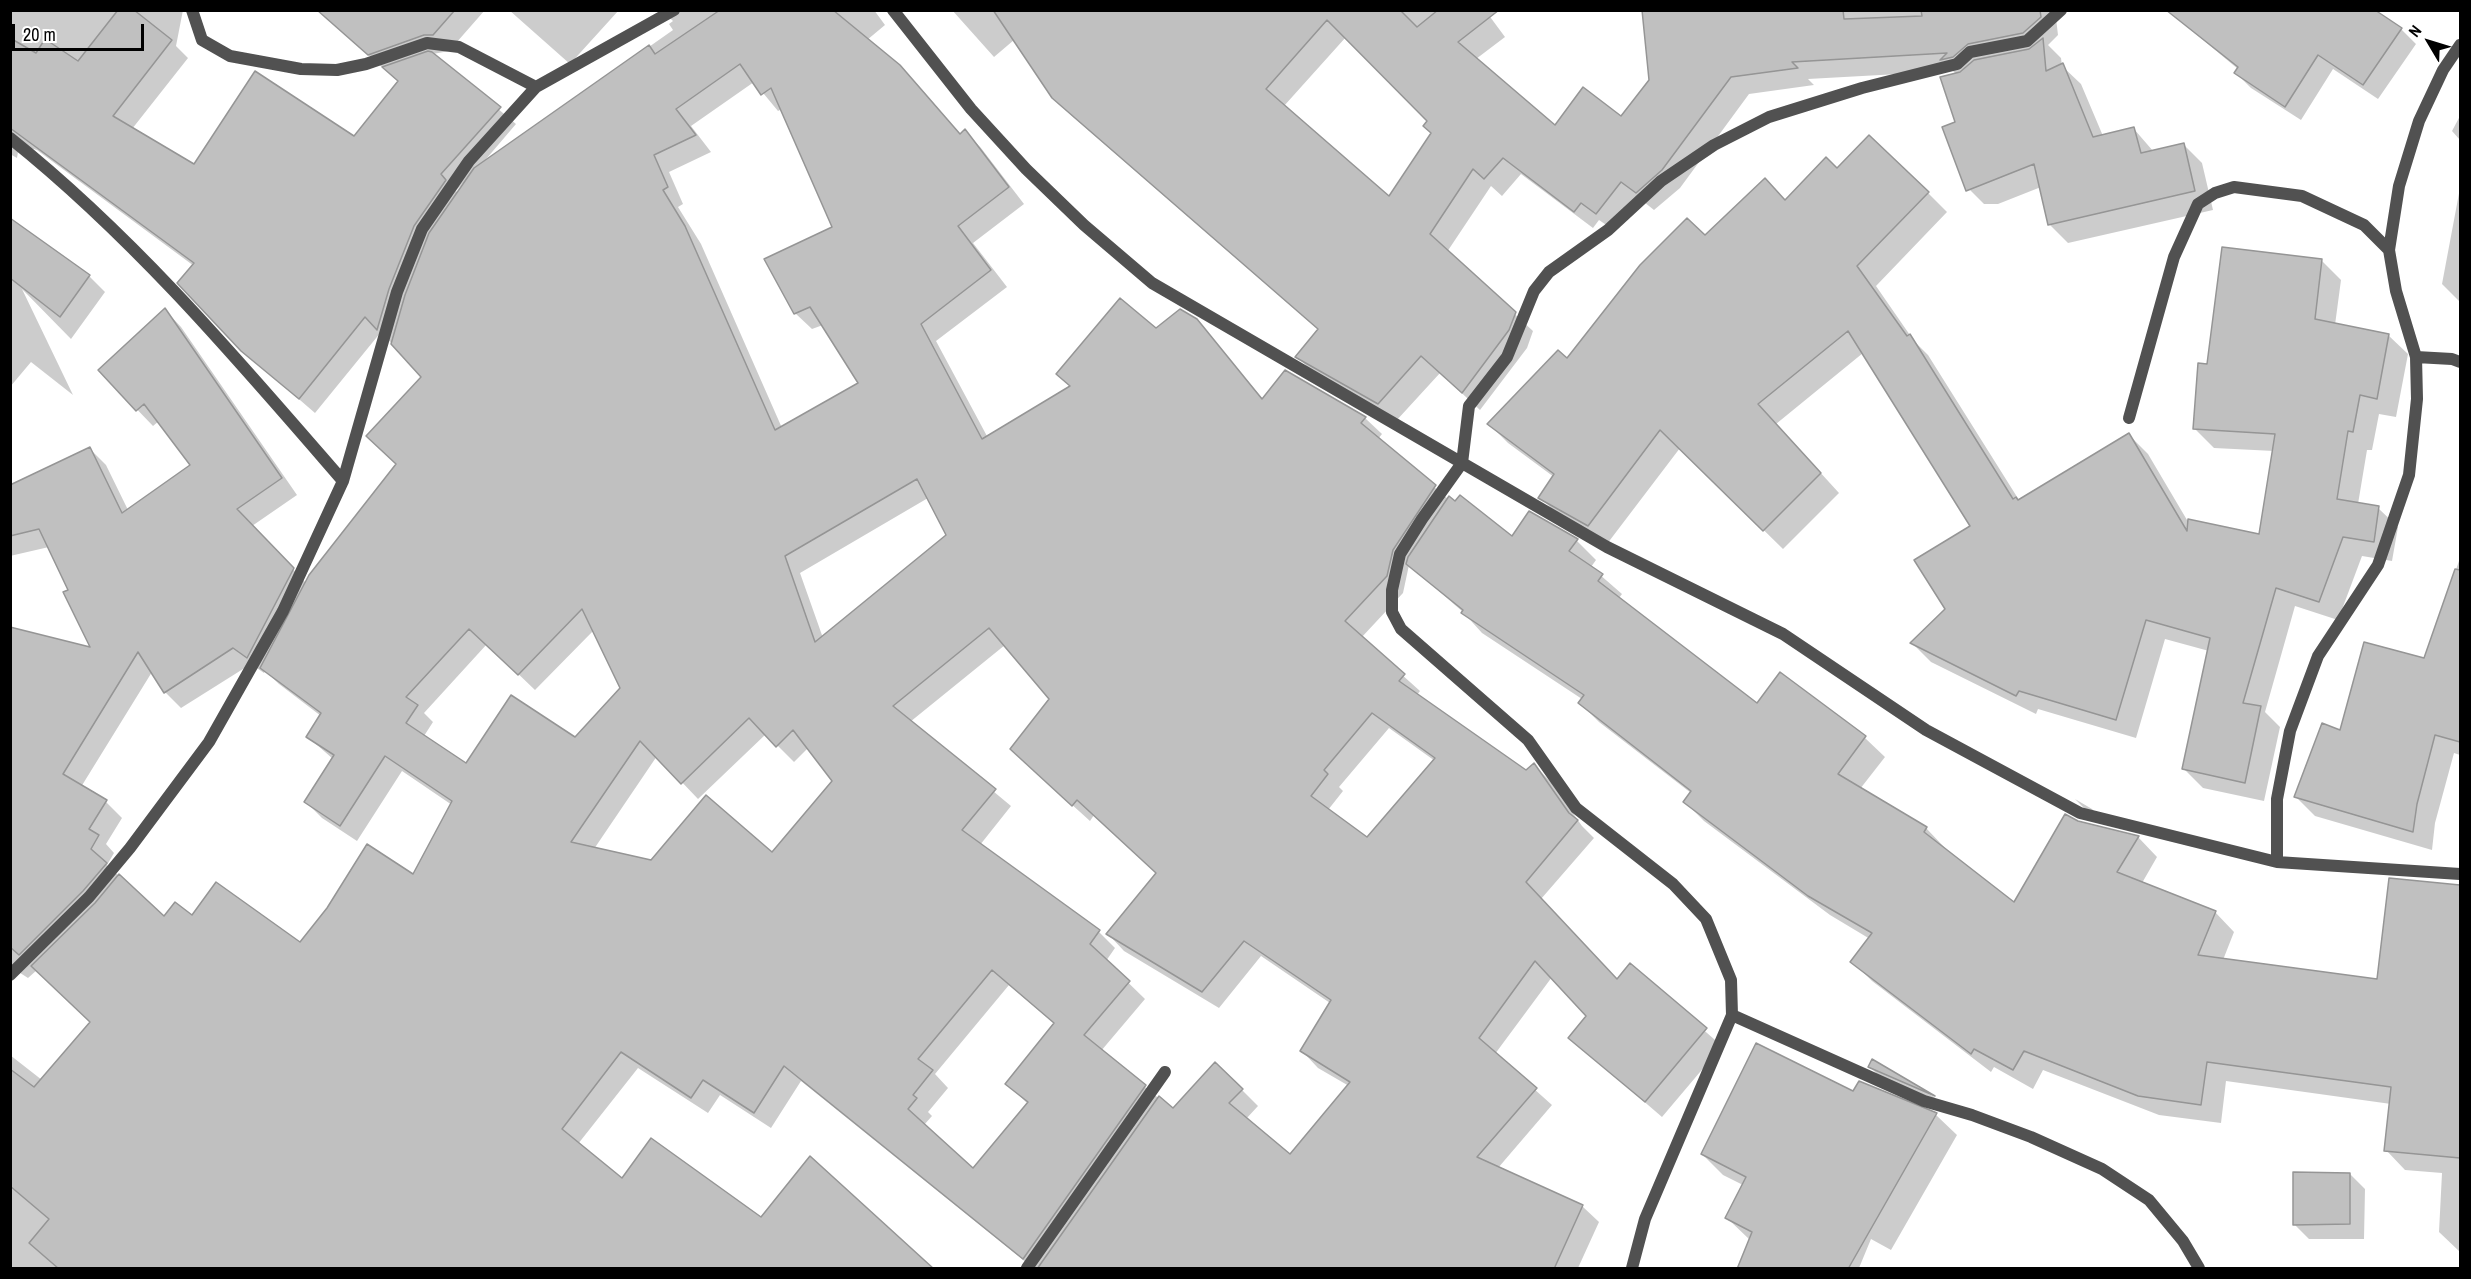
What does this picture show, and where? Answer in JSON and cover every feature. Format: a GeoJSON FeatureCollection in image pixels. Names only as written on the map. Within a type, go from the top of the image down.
{"type":"FeatureCollection","features":[{"type":"Feature","properties":{"kind":"street"},"geometry":{"type":"LineString","coordinates":[[192,10],[202,40],[230,56],[301,69],[336,70],[366,64],[427,43],[459,47],[536,87]]}},
{"type":"Feature","properties":{"kind":"street"},"geometry":{"type":"LineString","coordinates":[[10,975],[89,897],[130,848],[209,742],[283,610],[343,482],[397,292],[423,229],[470,161],[536,87],[674,10]]}},
{"type":"Feature","properties":{"kind":"street"},"geometry":{"type":"LineString","coordinates":[[893,10],[970,109],[1026,170],[1084,225],[1152,283],[1607,547],[1783,634],[1926,730],[2080,813],[2277,862],[2460,874]]}},
{"type":"Feature","properties":{"kind":"street"},"geometry":{"type":"LineString","coordinates":[[1632,1269],[1645,1219],[1732,1015],[1731,980],[1706,919],[1673,884],[1576,808],[1528,740],[1401,629],[1392,612],[1392,590],[1401,554],[1422,519],[1462,463],[1469,406],[1507,357],[1534,291],[1549,272],[1608,230],[1661,181],[1714,145],[1769,117],[1863,88],[1957,64],[1970,52],[2027,41],[2061,10]]}},
{"type":"Feature","properties":{"kind":"street"},"geometry":{"type":"LineString","coordinates":[[2277,862],[2277,799],[2290,731],[2318,656],[2378,565],[2409,475],[2416,399],[2416,357],[2396,291],[2389,250],[2399,186],[2420,121],[2444,70],[2460,45]]}},
{"type":"Feature","properties":{"kind":"street"},"geometry":{"type":"LineString","coordinates":[[10,138],[49,169],[182,300],[258,383],[343,482]]}},
{"type":"Feature","properties":{"kind":"street"},"geometry":{"type":"LineString","coordinates":[[2129,418],[2174,257],[2198,204],[2214,193],[2234,187],[2302,196],[2364,225],[2389,250]]}},
{"type":"Feature","properties":{"kind":"street"},"geometry":{"type":"LineString","coordinates":[[2416,357],[2452,359],[2460,362]]}},
{"type":"Feature","properties":{"kind":"street"},"geometry":{"type":"LineString","coordinates":[[1732,1015],[1924,1101],[1972,1115],[2031,1137],[2102,1169],[2149,1200],[2183,1241],[2199,1269]]}},
{"type":"Feature","properties":{"kind":"street"},"geometry":{"type":"LineString","coordinates":[[1027,1269],[1165,1072]]}},
{"type":"Feature","properties":{"kind":"building"},"geometry":{"type":"Polygon","coordinates":[[[118,10],[134,10],[172,40],[113,116],[194,164],[255,71],[354,136],[398,81],[382,67],[428,51],[501,107],[441,174],[446,180],[414,226],[389,289],[377,330],[365,317],[299,399],[241,351],[177,283],[194,263],[10,128],[10,38],[36,53],[45,39],[78,61],[118,10]]]}},
{"type":"Feature","properties":{"kind":"building"},"geometry":{"type":"Polygon","coordinates":[[[317,10],[455,10],[433,35],[424,35],[368,55],[317,10]]]}},
{"type":"Feature","properties":{"kind":"building"},"geometry":{"type":"Polygon","coordinates":[[[720,10],[833,10],[900,65],[960,134],[965,129],[1009,187],[958,226],[991,270],[921,324],[982,439],[1070,386],[1056,374],[1120,298],[1156,328],[1180,309],[1197,319],[1262,399],[1285,370],[1366,417],[1361,423],[1436,485],[1393,550],[1387,576],[1345,621],[1405,674],[1399,681],[1526,770],[1534,763],[1569,813],[1578,820],[1526,882],[1617,979],[1630,963],[1707,1028],[1645,1102],[1568,1038],[1586,1016],[1535,961],[1479,1038],[1537,1088],[1477,1157],[1583,1205],[1554,1269],[1037,1269],[1159,1096],[1173,1108],[1215,1062],[1243,1089],[1229,1103],[1290,1154],[1350,1082],[1300,1051],[1331,1000],[1244,941],[1202,992],[1106,934],[1156,873],[1077,800],[1072,806],[1010,749],[1049,699],[989,628],[893,706],[996,789],[962,830],[1100,930],[1090,944],[1130,981],[1084,1035],[1146,1085],[1023,1259],[784,1066],[754,1113],[703,1080],[691,1098],[621,1052],[562,1129],[622,1178],[651,1138],[761,1217],[810,1156],[934,1269],[59,1269],[29,1243],[49,1219],[10,1186],[10,1069],[34,1087],[90,1022],[31,966],[95,903],[119,874],[164,916],[175,902],[192,915],[216,882],[300,942],[327,908],[367,844],[413,874],[452,801],[385,756],[340,826],[304,802],[334,755],[306,737],[321,713],[260,668],[309,575],[396,464],[366,436],[421,377],[391,344],[405,295],[429,233],[474,168],[649,45],[655,54],[720,10]],[[740,64],[676,109],[696,135],[654,155],[668,187],[663,190],[685,226],[775,430],[858,383],[810,307],[794,314],[764,259],[832,227],[771,88],[761,95],[740,64]],[[917,479],[785,556],[815,642],[946,535],[917,479]],[[582,609],[518,675],[469,629],[406,697],[418,705],[406,723],[466,763],[511,695],[575,737],[620,688],[582,609]],[[1372,713],[1324,770],[1328,774],[1311,796],[1367,837],[1435,758],[1372,713]],[[749,718],[681,784],[640,741],[571,842],[651,860],[706,795],[772,852],[832,781],[793,730],[776,747],[749,718]],[[992,970],[918,1059],[933,1070],[913,1095],[917,1098],[908,1109],[973,1168],[1028,1102],[1005,1084],[1054,1023],[992,970]]]}},
{"type":"Feature","properties":{"kind":"building"},"geometry":{"type":"Polygon","coordinates":[[[993,10],[1400,10],[1417,27],[1438,10],[1499,10],[1458,42],[1555,125],[1583,87],[1621,116],[1649,80],[1642,10],[1843,10],[1844,19],[1922,16],[1921,10],[2040,10],[2041,17],[2023,33],[1968,44],[1953,57],[1940,60],[1947,53],[1792,62],[1798,68],[1731,77],[1662,170],[1636,193],[1621,182],[1596,214],[1581,203],[1574,212],[1503,158],[1484,179],[1473,169],[1430,234],[1516,312],[1509,330],[1462,393],[1421,356],[1378,404],[1295,357],[1318,329],[1052,98],[993,10]],[[1327,20],[1266,89],[1389,196],[1431,133],[1423,126],[1427,121],[1327,20]]]}},
{"type":"Feature","properties":{"kind":"building"},"geometry":{"type":"Polygon","coordinates":[[[2166,10],[2375,10],[2402,28],[2363,85],[2318,55],[2285,107],[2234,73],[2238,67],[2166,10]]]}},
{"type":"Feature","properties":{"kind":"building"},"geometry":{"type":"Polygon","coordinates":[[[2043,38],[2046,71],[2063,63],[2093,137],[2134,127],[2141,153],[2184,143],[2195,191],[2048,225],[2034,164],[1966,191],[1942,127],[1955,122],[1940,77],[1960,72],[1974,60],[2029,49],[2043,38]]]}},
{"type":"Feature","properties":{"kind":"building"},"geometry":{"type":"Polygon","coordinates":[[[1869,135],[1929,192],[1857,266],[1907,336],[1910,334],[2013,499],[2016,497],[2018,500],[2129,433],[2187,531],[2188,519],[2259,534],[2275,434],[2193,429],[2198,363],[2207,364],[2222,247],[2322,259],[2315,319],[2389,334],[2377,399],[2360,395],[2353,432],[2348,431],[2337,499],[2379,506],[2374,542],[2343,537],[2319,602],[2276,588],[2243,703],[2261,706],[2245,783],[2182,769],[2210,638],[2146,620],[2116,720],[2019,691],[2016,696],[1910,643],[1945,609],[1914,560],[1970,526],[1848,331],[1758,404],[1821,473],[1763,531],[1660,430],[1588,526],[1538,498],[1554,474],[1487,424],[1558,350],[1567,358],[1640,265],[1687,218],[1705,235],[1765,178],[1785,200],[1826,157],[1837,168],[1869,135]]]}},
{"type":"Feature","properties":{"kind":"building"},"geometry":{"type":"Polygon","coordinates":[[[10,218],[90,275],[60,317],[10,278],[10,218]]]}},
{"type":"Feature","properties":{"kind":"building"},"geometry":{"type":"Polygon","coordinates":[[[165,308],[282,478],[237,509],[294,568],[247,658],[233,648],[164,693],[138,652],[63,774],[107,800],[89,829],[99,835],[91,849],[107,863],[83,891],[19,955],[10,947],[10,627],[90,647],[63,592],[68,590],[39,529],[10,536],[10,485],[90,447],[122,513],[190,465],[144,404],[136,411],[98,370],[165,308]]]}},
{"type":"Feature","properties":{"kind":"building"},"geometry":{"type":"Polygon","coordinates":[[[1460,495],[1512,536],[1529,511],[1578,539],[1569,551],[1603,574],[1598,581],[1757,703],[1780,672],[1866,736],[1838,774],[1927,827],[1924,832],[2014,902],[2065,814],[2078,821],[2139,836],[2117,872],[2216,911],[2198,955],[2377,979],[2389,878],[2460,885],[2460,1158],[2384,1151],[2391,1087],[2207,1062],[2201,1105],[2138,1096],[2024,1051],[2013,1070],[1974,1049],[1971,1054],[1850,962],[1872,933],[1808,896],[1683,802],[1691,791],[1578,703],[1584,695],[1461,613],[1463,610],[1406,564],[1408,557],[1449,496],[1455,501],[1460,495]]]}},
{"type":"Feature","properties":{"kind":"building"},"geometry":{"type":"Polygon","coordinates":[[[2455,569],[2460,570],[2460,742],[2435,735],[2417,804],[2413,832],[2294,797],[2322,723],[2340,730],[2364,642],[2424,658],[2455,569]]]}},
{"type":"Feature","properties":{"kind":"building"},"geometry":{"type":"Polygon","coordinates":[[[1756,1043],[1853,1091],[1859,1081],[1937,1113],[1848,1269],[1737,1269],[1752,1232],[1725,1218],[1746,1177],[1701,1154],[1756,1043]]]}},
{"type":"Feature","properties":{"kind":"building"},"geometry":{"type":"Polygon","coordinates":[[[1872,1059],[1935,1096],[1868,1067],[1872,1059]]]}},
{"type":"Feature","properties":{"kind":"building"},"geometry":{"type":"Polygon","coordinates":[[[2293,1172],[2350,1173],[2350,1224],[2293,1225],[2293,1172]]]}}]}
